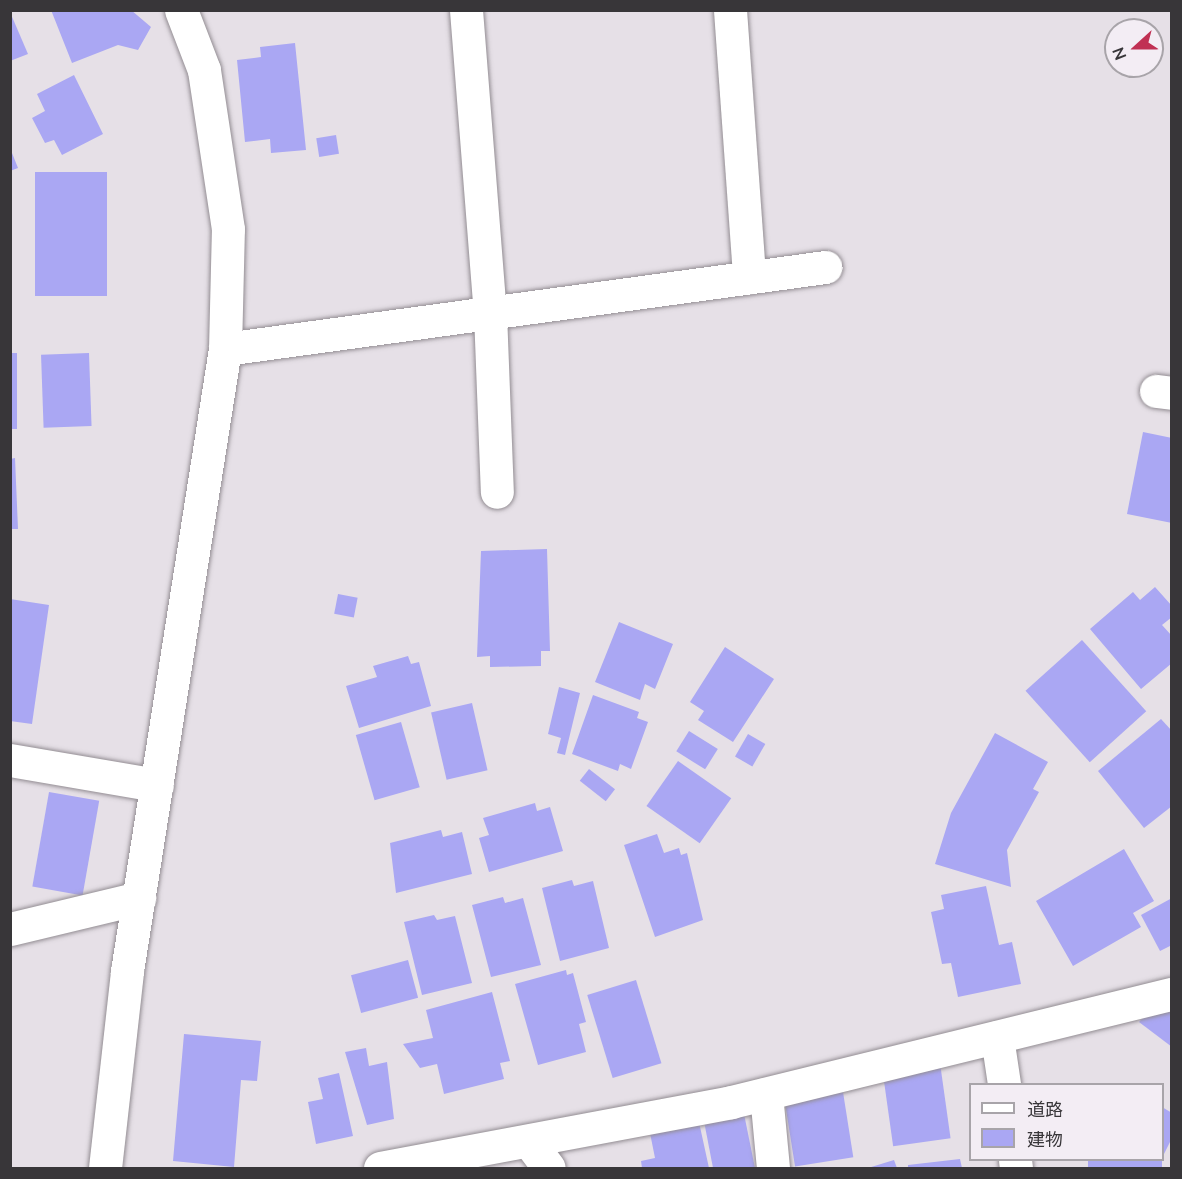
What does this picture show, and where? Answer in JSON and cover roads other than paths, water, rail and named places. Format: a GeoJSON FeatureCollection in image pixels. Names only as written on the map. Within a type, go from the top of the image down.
{"type":"FeatureCollection","features":[{"type":"Feature","properties":{"kind":"street"},"geometry":{"type":"LineString","coordinates":[[105,1168],[139,898],[225,349],[228,229],[204,70],[181,10]]}},
{"type":"Feature","properties":{"kind":"street"},"geometry":{"type":"LineString","coordinates":[[466,10],[490,313],[497,492]]}},
{"type":"Feature","properties":{"kind":"street"},"geometry":{"type":"LineString","coordinates":[[730,10],[749,277]]}},
{"type":"Feature","properties":{"kind":"street"},"geometry":{"type":"LineString","coordinates":[[225,349],[825,267]]}},
{"type":"Feature","properties":{"kind":"street"},"geometry":{"type":"LineString","coordinates":[[10,760],[157,784]]}},
{"type":"Feature","properties":{"kind":"street"},"geometry":{"type":"LineString","coordinates":[[10,929],[139,898]]}},
{"type":"Feature","properties":{"kind":"street"},"geometry":{"type":"LineString","coordinates":[[380,1168],[540,1156],[766,1094],[1172,993]]}},
{"type":"Feature","properties":{"kind":"street"},"geometry":{"type":"LineString","coordinates":[[997,1037],[1004,1083]]}},
{"type":"Feature","properties":{"kind":"street"},"geometry":{"type":"LineString","coordinates":[[766,1094],[773,1168]]}}]}
